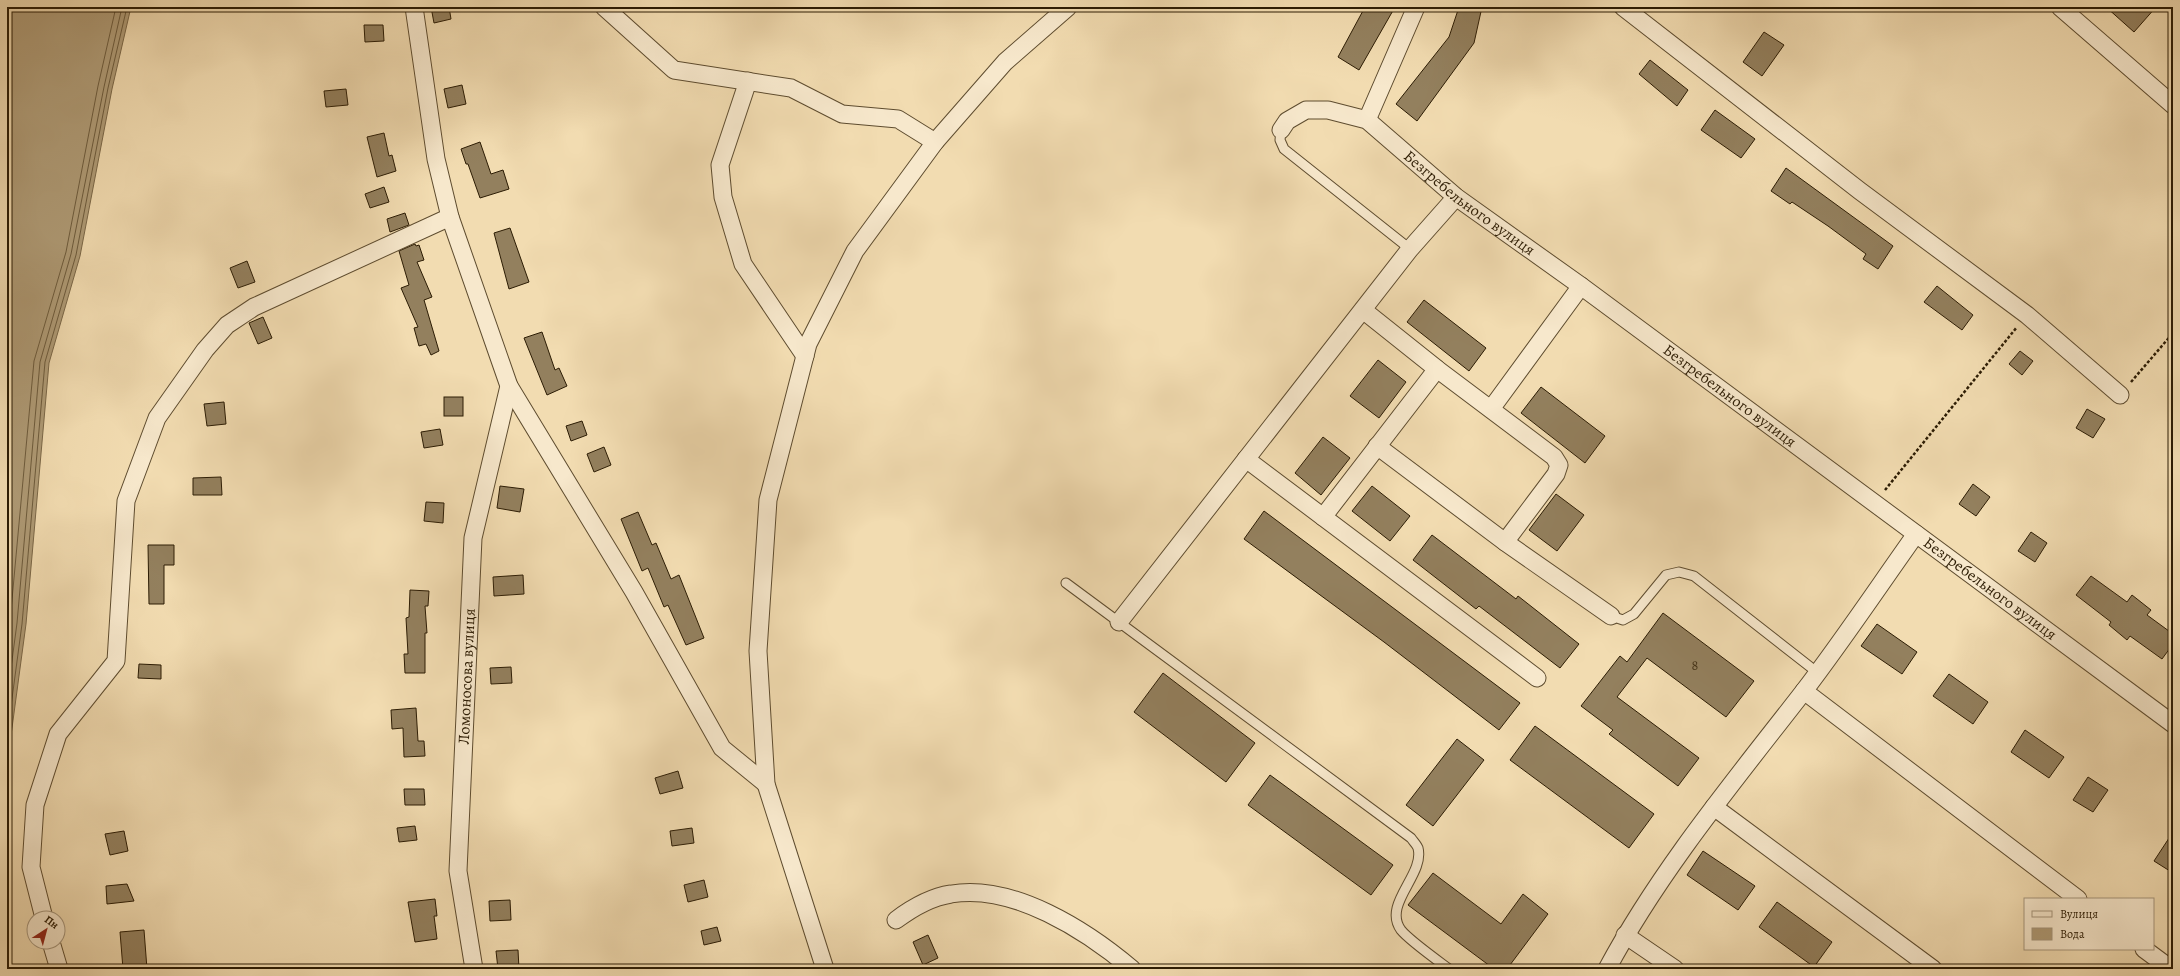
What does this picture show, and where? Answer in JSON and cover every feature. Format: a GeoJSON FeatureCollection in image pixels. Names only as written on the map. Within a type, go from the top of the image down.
{"type":"FeatureCollection","features":[{"type":"Feature","properties":{"kind":"street"},"geometry":{"type":"LineString","coordinates":[[414,7],[436,159],[450,217],[509,386],[634,592],[722,748],[766,784]]}},
{"type":"Feature","properties":{"kind":"street"},"geometry":{"type":"LineString","coordinates":[[604,7],[674,70],[791,88],[842,114],[898,119],[935,142]]}},
{"type":"Feature","properties":{"kind":"street"},"geometry":{"type":"LineString","coordinates":[[825,969],[766,784],[758,651],[768,500],[808,344],[855,251],[935,142],[1005,62],[1068,7]]}},
{"type":"Feature","properties":{"kind":"street"},"geometry":{"type":"LineString","coordinates":[[1367,120],[1416,7]]}},
{"type":"Feature","properties":{"kind":"street"},"geometry":{"type":"LineString","coordinates":[[1623,7],[1860,191],[2027,315],[2120,395]]}},
{"type":"Feature","properties":{"kind":"street"},"geometry":{"type":"LineString","coordinates":[[2060,7],[2173,105]]}},
{"type":"Feature","properties":{"kind":"street"},"geometry":{"type":"LineString","coordinates":[[748,81],[720,165],[723,197],[743,264],[805,356]]}},
{"type":"Feature","properties":{"kind":"street","name":"Безгребельного вулиця"},"geometry":{"type":"LineString","coordinates":[[1282,130],[1287,121],[1306,110],[1328,110],[1367,120],[1456,196],[1581,286],[2173,724]]}},
{"type":"Feature","properties":{"kind":"street"},"geometry":{"type":"LineString","coordinates":[[1119,622],[1410,249],[1456,196]]}},
{"type":"Feature","properties":{"kind":"street"},"geometry":{"type":"LineString","coordinates":[[42,910],[30,867],[34,805],[58,734],[116,661],[126,501],[157,418],[205,350],[227,325],[254,307],[450,217]]}},
{"type":"Feature","properties":{"kind":"street"},"geometry":{"type":"LineString","coordinates":[[1491,409],[1581,286]]}},
{"type":"Feature","properties":{"kind":"street"},"geometry":{"type":"LineString","coordinates":[[1363,310],[1437,369],[1554,457],[1559,464],[1556,474],[1505,542]]}},
{"type":"Feature","properties":{"kind":"street"},"geometry":{"type":"LineString","coordinates":[[1323,517],[1437,369]]}},
{"type":"Feature","properties":{"kind":"street","name":"Ломоносова вулиця"},"geometry":{"type":"LineString","coordinates":[[474,969],[458,871],[472,538],[509,386]]}},
{"type":"Feature","properties":{"kind":"street"},"geometry":{"type":"LineString","coordinates":[[1377,446],[1505,542],[1611,616]]}},
{"type":"Feature","properties":{"kind":"street"},"geometry":{"type":"LineString","coordinates":[[1246,459],[1537,678]]}},
{"type":"Feature","properties":{"kind":"street"},"geometry":{"type":"LineString","coordinates":[[1607,969],[1625,935],[1714,807],[1818,673],[1916,534]]}},
{"type":"Feature","properties":{"kind":"street"},"geometry":{"type":"LineString","coordinates":[[1804,691],[2077,898]]}},
{"type":"Feature","properties":{"kind":"street"},"geometry":{"type":"LineString","coordinates":[[1714,807],[1933,969]]}},
{"type":"Feature","properties":{"kind":"street"},"geometry":{"type":"LineString","coordinates":[[896,920],[915,906],[951,894],[991,893],[1051,913],[1132,969]]}},
{"type":"Feature","properties":{"kind":"street"},"geometry":{"type":"LineString","coordinates":[[1625,935],[1675,969]]}},
{"type":"Feature","properties":{"kind":"street"},"geometry":{"type":"LineString","coordinates":[[54,950],[60,969]]}},
{"type":"Feature","properties":{"kind":"street"},"geometry":{"type":"LineString","coordinates":[[2145,950],[2170,969]]}},
{"type":"Feature","properties":{"kind":"lane"},"geometry":{"type":"LineString","coordinates":[[1282,130],[1280,140],[1284,149],[1410,249]]}},
{"type":"Feature","properties":{"kind":"lane"},"geometry":{"type":"LineString","coordinates":[[1611,616],[1623,620],[1634,614],[1666,575],[1679,572],[1694,576],[1818,673]]}},
{"type":"Feature","properties":{"kind":"lane"},"geometry":{"type":"LineString","coordinates":[[1066,583],[1411,838],[1418,848],[1417,862],[1397,910],[1396,920],[1401,930],[1449,969]]}},
{"type":"Feature","properties":{"kind":"path"},"geometry":{"type":"LineString","coordinates":[[1875,503],[2027,315]]}},
{"type":"Feature","properties":{"kind":"path"},"geometry":{"type":"LineString","coordinates":[[2120,395],[2173,333]]}},
{"type":"Feature","properties":{"kind":"water"},"geometry":{"type":"Polygon","coordinates":[[[7,7],[131,7],[112,89],[80,256],[49,363],[26,624],[7,765],[7,7]]]}},
{"type":"Feature","properties":{"kind":"building"},"geometry":{"type":"Polygon","coordinates":[[[431,7],[449,7],[451,19],[434,23],[431,7]]]}},
{"type":"Feature","properties":{"kind":"building"},"geometry":{"type":"Polygon","coordinates":[[[1365,7],[1395,7],[1359,70],[1338,57],[1365,7]]]}},
{"type":"Feature","properties":{"kind":"building"},"geometry":{"type":"Polygon","coordinates":[[[1459,7],[1482,7],[1474,43],[1417,121],[1396,104],[1449,37],[1459,7]]]}},
{"type":"Feature","properties":{"kind":"building"},"geometry":{"type":"Polygon","coordinates":[[[2106,7],[2156,7],[2134,32],[2106,7]]]}},
{"type":"Feature","properties":{"kind":"building"},"geometry":{"type":"Polygon","coordinates":[[[364,25],[383,25],[384,41],[365,42],[364,25]]]}},
{"type":"Feature","properties":{"kind":"building"},"geometry":{"type":"Polygon","coordinates":[[[1764,32],[1784,45],[1762,76],[1743,62],[1764,32]]]}},
{"type":"Feature","properties":{"kind":"building"},"geometry":{"type":"Polygon","coordinates":[[[1650,60],[1688,90],[1677,106],[1639,74],[1650,60]]]}},
{"type":"Feature","properties":{"kind":"building"},"geometry":{"type":"Polygon","coordinates":[[[462,85],[466,104],[448,108],[444,89],[462,85]]]}},
{"type":"Feature","properties":{"kind":"building"},"geometry":{"type":"Polygon","coordinates":[[[346,89],[348,105],[326,107],[324,91],[346,89]]]}},
{"type":"Feature","properties":{"kind":"building"},"geometry":{"type":"Polygon","coordinates":[[[1715,110],[1755,139],[1741,158],[1701,130],[1715,110]]]}},
{"type":"Feature","properties":{"kind":"building"},"geometry":{"type":"Polygon","coordinates":[[[384,133],[389,156],[392,155],[396,171],[377,177],[367,137],[384,133]]]}},
{"type":"Feature","properties":{"kind":"building"},"geometry":{"type":"Polygon","coordinates":[[[480,142],[491,174],[503,170],[509,189],[480,198],[461,149],[480,142]]]}},
{"type":"Feature","properties":{"kind":"building"},"geometry":{"type":"Polygon","coordinates":[[[1786,168],[1893,246],[1878,269],[1863,259],[1866,254],[1828,226],[1792,202],[1790,204],[1771,191],[1786,168]]]}},
{"type":"Feature","properties":{"kind":"building"},"geometry":{"type":"Polygon","coordinates":[[[384,187],[389,202],[370,208],[365,194],[384,187]]]}},
{"type":"Feature","properties":{"kind":"building"},"geometry":{"type":"Polygon","coordinates":[[[405,213],[409,225],[390,232],[387,219],[405,213]]]}},
{"type":"Feature","properties":{"kind":"building"},"geometry":{"type":"Polygon","coordinates":[[[510,228],[529,282],[509,289],[494,233],[510,228]]]}},
{"type":"Feature","properties":{"kind":"building"},"geometry":{"type":"Polygon","coordinates":[[[415,244],[416,246],[419,245],[424,260],[417,262],[432,297],[424,300],[439,351],[431,355],[426,344],[419,346],[414,328],[418,327],[401,288],[409,285],[399,251],[415,244]]]}},
{"type":"Feature","properties":{"kind":"building"},"geometry":{"type":"Polygon","coordinates":[[[247,261],[255,282],[238,288],[230,268],[247,261]]]}},
{"type":"Feature","properties":{"kind":"building"},"geometry":{"type":"Polygon","coordinates":[[[1937,286],[1973,315],[1962,330],[1924,302],[1937,286]]]}},
{"type":"Feature","properties":{"kind":"building"},"geometry":{"type":"Polygon","coordinates":[[[1424,300],[1486,348],[1469,371],[1407,322],[1424,300]]]}},
{"type":"Feature","properties":{"kind":"building"},"geometry":{"type":"Polygon","coordinates":[[[263,317],[272,338],[258,344],[249,323],[263,317]]]}},
{"type":"Feature","properties":{"kind":"building"},"geometry":{"type":"Polygon","coordinates":[[[542,332],[555,370],[559,368],[567,386],[547,395],[524,338],[542,332]]]}},
{"type":"Feature","properties":{"kind":"building"},"geometry":{"type":"Polygon","coordinates":[[[2020,351],[2033,361],[2022,375],[2009,364],[2020,351]]]}},
{"type":"Feature","properties":{"kind":"building"},"geometry":{"type":"Polygon","coordinates":[[[1378,360],[1406,382],[1379,418],[1350,396],[1378,360]]]}},
{"type":"Feature","properties":{"kind":"building"},"geometry":{"type":"Polygon","coordinates":[[[1541,387],[1605,436],[1585,463],[1521,413],[1541,387]]]}},
{"type":"Feature","properties":{"kind":"building"},"geometry":{"type":"Polygon","coordinates":[[[444,397],[463,397],[463,416],[444,416],[444,397]]]}},
{"type":"Feature","properties":{"kind":"building"},"geometry":{"type":"Polygon","coordinates":[[[224,402],[226,424],[207,426],[204,404],[224,402]]]}},
{"type":"Feature","properties":{"kind":"building"},"geometry":{"type":"Polygon","coordinates":[[[2087,409],[2105,419],[2093,438],[2076,428],[2087,409]]]}},
{"type":"Feature","properties":{"kind":"building"},"geometry":{"type":"Polygon","coordinates":[[[582,421],[587,435],[571,441],[566,426],[582,421]]]}},
{"type":"Feature","properties":{"kind":"building"},"geometry":{"type":"Polygon","coordinates":[[[440,429],[443,445],[424,448],[421,432],[440,429]]]}},
{"type":"Feature","properties":{"kind":"building"},"geometry":{"type":"Polygon","coordinates":[[[1323,437],[1350,458],[1321,495],[1295,473],[1323,437]]]}},
{"type":"Feature","properties":{"kind":"building"},"geometry":{"type":"Polygon","coordinates":[[[604,447],[611,465],[594,472],[587,454],[604,447]]]}},
{"type":"Feature","properties":{"kind":"building"},"geometry":{"type":"Polygon","coordinates":[[[221,477],[222,495],[193,495],[193,478],[221,477]]]}},
{"type":"Feature","properties":{"kind":"building"},"geometry":{"type":"Polygon","coordinates":[[[1973,484],[1990,497],[1976,516],[1959,504],[1973,484]]]}},
{"type":"Feature","properties":{"kind":"building"},"geometry":{"type":"Polygon","coordinates":[[[500,486],[524,489],[520,512],[497,508],[500,486]]]}},
{"type":"Feature","properties":{"kind":"building"},"geometry":{"type":"Polygon","coordinates":[[[1372,486],[1410,516],[1390,541],[1352,511],[1372,486]]]}},
{"type":"Feature","properties":{"kind":"building"},"geometry":{"type":"Polygon","coordinates":[[[1556,494],[1584,515],[1557,551],[1529,530],[1556,494]]]}},
{"type":"Feature","properties":{"kind":"building"},"geometry":{"type":"Polygon","coordinates":[[[426,502],[444,503],[443,523],[424,521],[426,502]]]}},
{"type":"Feature","properties":{"kind":"building"},"geometry":{"type":"Polygon","coordinates":[[[1264,511],[1520,703],[1499,730],[1384,642],[1244,539],[1264,511]]]}},
{"type":"Feature","properties":{"kind":"building"},"geometry":{"type":"Polygon","coordinates":[[[638,512],[652,545],[656,543],[671,579],[679,575],[704,638],[686,645],[668,605],[664,607],[648,568],[642,571],[621,519],[638,512]]]}},
{"type":"Feature","properties":{"kind":"building"},"geometry":{"type":"Polygon","coordinates":[[[2031,532],[2047,543],[2035,562],[2018,551],[2031,532]]]}},
{"type":"Feature","properties":{"kind":"building"},"geometry":{"type":"Polygon","coordinates":[[[1432,535],[1516,599],[1518,596],[1579,644],[1560,668],[1479,606],[1476,609],[1413,560],[1432,535]]]}},
{"type":"Feature","properties":{"kind":"building"},"geometry":{"type":"Polygon","coordinates":[[[148,545],[174,545],[174,565],[164,565],[164,604],[149,604],[148,545]]]}},
{"type":"Feature","properties":{"kind":"building"},"geometry":{"type":"Polygon","coordinates":[[[523,575],[524,594],[494,596],[493,577],[523,575]]]}},
{"type":"Feature","properties":{"kind":"building"},"geometry":{"type":"Polygon","coordinates":[[[2091,576],[2127,602],[2132,595],[2151,610],[2147,615],[2173,634],[2173,644],[2162,659],[2130,636],[2127,640],[2109,625],[2111,622],[2076,595],[2091,576]]]}},
{"type":"Feature","properties":{"kind":"building"},"geometry":{"type":"Polygon","coordinates":[[[410,590],[429,591],[428,606],[425,606],[427,633],[425,633],[425,673],[405,673],[404,654],[408,654],[406,618],[409,617],[410,590]]]}},
{"type":"Feature","properties":{"kind":"building"},"geometry":{"type":"Polygon","coordinates":[[[1663,613],[1754,681],[1726,717],[1647,658],[1617,697],[1699,758],[1678,786],[1609,734],[1613,730],[1581,706],[1620,656],[1627,662],[1663,613]]]}},
{"type":"Feature","properties":{"kind":"building"},"geometry":{"type":"Polygon","coordinates":[[[1877,624],[1917,652],[1902,674],[1861,646],[1877,624]]]}},
{"type":"Feature","properties":{"kind":"building"},"geometry":{"type":"Polygon","coordinates":[[[139,664],[161,665],[161,679],[138,678],[139,664]]]}},
{"type":"Feature","properties":{"kind":"building"},"geometry":{"type":"Polygon","coordinates":[[[511,667],[512,683],[491,684],[490,668],[511,667]]]}},
{"type":"Feature","properties":{"kind":"building"},"geometry":{"type":"Polygon","coordinates":[[[1163,673],[1255,743],[1226,782],[1134,712],[1163,673]]]}},
{"type":"Feature","properties":{"kind":"building"},"geometry":{"type":"Polygon","coordinates":[[[1949,674],[1988,702],[1973,724],[1933,696],[1949,674]]]}},
{"type":"Feature","properties":{"kind":"building"},"geometry":{"type":"Polygon","coordinates":[[[416,708],[418,741],[424,741],[425,756],[404,757],[403,728],[392,729],[391,710],[416,708]]]}},
{"type":"Feature","properties":{"kind":"building"},"geometry":{"type":"Polygon","coordinates":[[[1535,726],[1654,814],[1629,848],[1510,760],[1535,726]]]}},
{"type":"Feature","properties":{"kind":"building"},"geometry":{"type":"Polygon","coordinates":[[[2025,730],[2064,757],[2049,778],[2011,752],[2025,730]]]}},
{"type":"Feature","properties":{"kind":"building"},"geometry":{"type":"Polygon","coordinates":[[[1457,739],[1484,760],[1433,826],[1406,805],[1457,739]]]}},
{"type":"Feature","properties":{"kind":"building"},"geometry":{"type":"Polygon","coordinates":[[[678,771],[683,788],[660,794],[655,778],[678,771]]]}},
{"type":"Feature","properties":{"kind":"building"},"geometry":{"type":"Polygon","coordinates":[[[1270,775],[1393,865],[1371,895],[1248,805],[1270,775]]]}},
{"type":"Feature","properties":{"kind":"building"},"geometry":{"type":"Polygon","coordinates":[[[2088,777],[2108,790],[2093,812],[2073,800],[2088,777]]]}},
{"type":"Feature","properties":{"kind":"building"},"geometry":{"type":"Polygon","coordinates":[[[404,789],[424,789],[425,805],[405,805],[404,789]]]}},
{"type":"Feature","properties":{"kind":"building"},"geometry":{"type":"Polygon","coordinates":[[[415,826],[417,840],[399,842],[397,828],[415,826]]]}},
{"type":"Feature","properties":{"kind":"building"},"geometry":{"type":"Polygon","coordinates":[[[692,828],[694,843],[672,846],[670,831],[692,828]]]}},
{"type":"Feature","properties":{"kind":"building"},"geometry":{"type":"Polygon","coordinates":[[[124,831],[128,851],[110,855],[105,834],[124,831]]]}},
{"type":"Feature","properties":{"kind":"building"},"geometry":{"type":"Polygon","coordinates":[[[2173,832],[2173,873],[2154,861],[2173,832]]]}},
{"type":"Feature","properties":{"kind":"building"},"geometry":{"type":"Polygon","coordinates":[[[1703,851],[1755,886],[1738,910],[1687,875],[1703,851]]]}},
{"type":"Feature","properties":{"kind":"building"},"geometry":{"type":"Polygon","coordinates":[[[1433,873],[1501,924],[1523,894],[1548,914],[1507,969],[1494,969],[1408,905],[1433,873]]]}},
{"type":"Feature","properties":{"kind":"building"},"geometry":{"type":"Polygon","coordinates":[[[704,880],[708,897],[688,902],[684,885],[704,880]]]}},
{"type":"Feature","properties":{"kind":"building"},"geometry":{"type":"Polygon","coordinates":[[[127,884],[134,901],[107,904],[106,886],[127,884]]]}},
{"type":"Feature","properties":{"kind":"building"},"geometry":{"type":"Polygon","coordinates":[[[435,899],[437,916],[434,916],[437,939],[415,942],[408,902],[435,899]]]}},
{"type":"Feature","properties":{"kind":"building"},"geometry":{"type":"Polygon","coordinates":[[[510,900],[511,920],[490,921],[489,901],[510,900]]]}},
{"type":"Feature","properties":{"kind":"building"},"geometry":{"type":"Polygon","coordinates":[[[1777,902],[1832,942],[1814,967],[1759,927],[1777,902]]]}},
{"type":"Feature","properties":{"kind":"building"},"geometry":{"type":"Polygon","coordinates":[[[717,927],[721,941],[704,945],[701,931],[717,927]]]}},
{"type":"Feature","properties":{"kind":"building"},"geometry":{"type":"Polygon","coordinates":[[[144,930],[147,969],[123,969],[120,932],[144,930]]]}},
{"type":"Feature","properties":{"kind":"building"},"geometry":{"type":"Polygon","coordinates":[[[928,935],[938,958],[923,965],[913,942],[928,935]]]}},
{"type":"Feature","properties":{"kind":"building"},"geometry":{"type":"Polygon","coordinates":[[[518,950],[519,969],[498,969],[496,951],[518,950]]]}}]}
